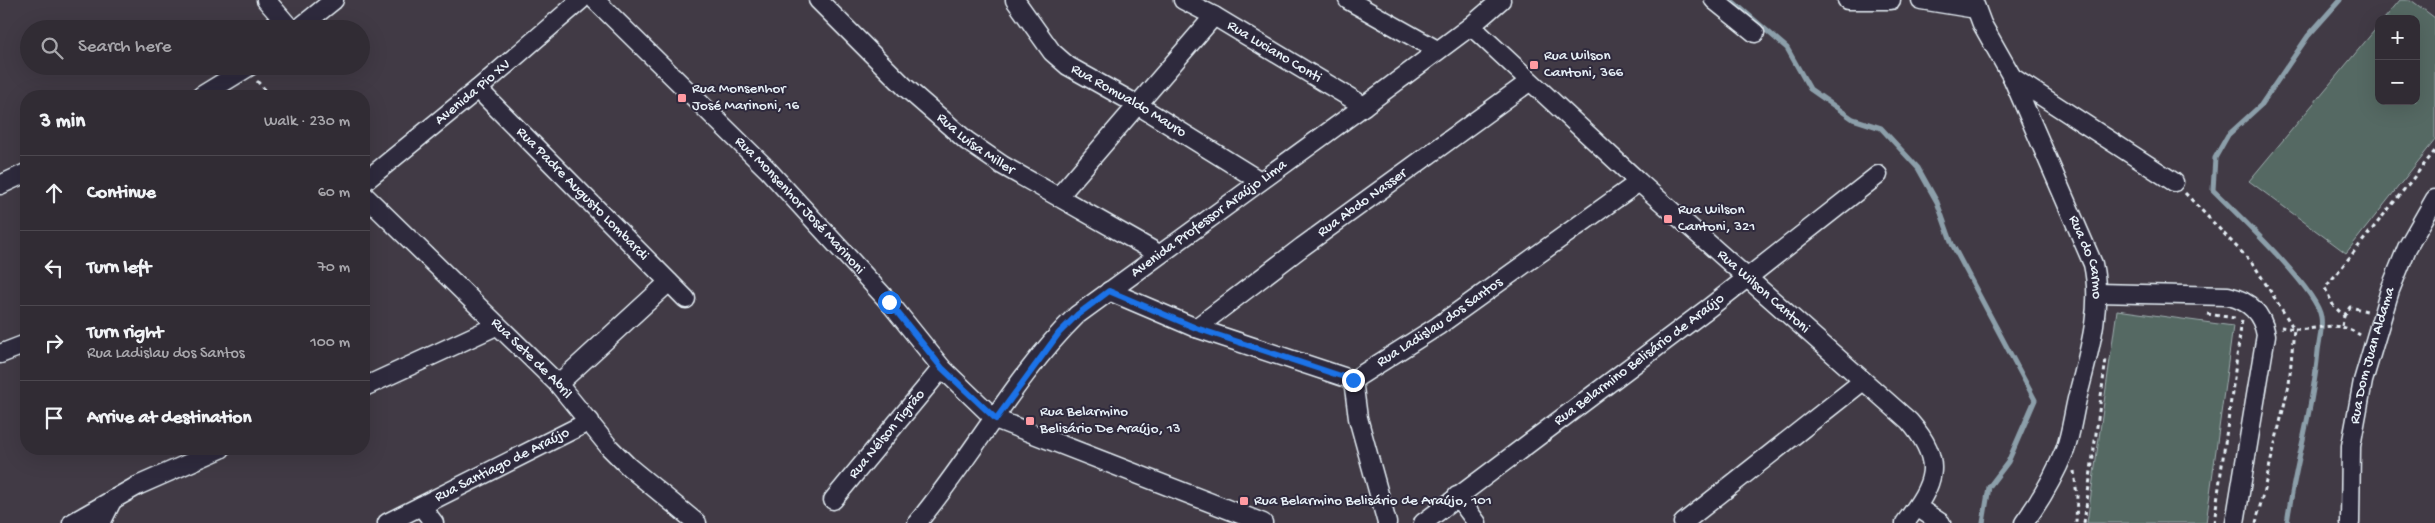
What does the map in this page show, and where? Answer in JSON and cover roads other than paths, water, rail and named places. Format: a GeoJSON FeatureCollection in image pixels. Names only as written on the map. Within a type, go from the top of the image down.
{"type":"FeatureCollection","features":[{"type":"Feature","properties":{"kind":"street"},"geometry":{"type":"LineString","coordinates":[[266,0],[283,20]]}},
{"type":"Feature","properties":{"kind":"street"},"geometry":{"type":"LineString","coordinates":[[309,20],[334,0]]}},
{"type":"Feature","properties":{"kind":"street","name":"Avenida Pio XV"},"geometry":{"type":"LineString","coordinates":[[370,177],[478,89],[581,0]]}},
{"type":"Feature","properties":{"kind":"street","name":"Rua Monsenhor José Marinoni"},"geometry":{"type":"LineString","coordinates":[[595,0],[694,96],[813,217],[889,302],[942,368],[996,419]]}},
{"type":"Feature","properties":{"kind":"street","name":"Rua Luísa Miller"},"geometry":{"type":"LineString","coordinates":[[818,0],[941,120],[1002,165],[1159,254]]}},
{"type":"Feature","properties":{"kind":"street","name":"Rua Romualdo Mauro"},"geometry":{"type":"LineString","coordinates":[[1014,0],[1033,28],[1058,57],[1090,79],[1136,104],[1260,181]]}},
{"type":"Feature","properties":{"kind":"street","name":"Rua Luciano Conti"},"geometry":{"type":"LineString","coordinates":[[1183,0],[1214,16],[1364,106]]}},
{"type":"Feature","properties":{"kind":"street"},"geometry":{"type":"LineString","coordinates":[[1348,0],[1437,50]]}},
{"type":"Feature","properties":{"kind":"street","name":"Avenida Professor Araújo Lima"},"geometry":{"type":"LineString","coordinates":[[918,523],[1059,333],[1077,315],[1364,106],[1471,26],[1501,0]]}},
{"type":"Feature","properties":{"kind":"street"},"geometry":{"type":"LineString","coordinates":[[1714,0],[1756,33]]}},
{"type":"Feature","properties":{"kind":"street"},"geometry":{"type":"LineString","coordinates":[[1847,0],[1891,0]]}},
{"type":"Feature","properties":{"kind":"street"},"geometry":{"type":"LineString","coordinates":[[1921,0],[1974,4]]}},
{"type":"Feature","properties":{"kind":"street","name":"Rua do Carmo"},"geometry":{"type":"LineString","coordinates":[[1974,4],[2012,77],[2093,264],[2097,292],[2089,350],[2065,449],[2042,499],[2024,523]]}},
{"type":"Feature","properties":{"kind":"street"},"geometry":{"type":"LineString","coordinates":[[1059,196],[1136,104],[1214,16]]}},
{"type":"Feature","properties":{"kind":"street","name":"Rua Wilson Cantoni"},"geometry":{"type":"LineString","coordinates":[[1471,26],[1529,82],[1922,436],[1934,467],[1930,484],[1917,508]]}},
{"type":"Feature","properties":{"kind":"street"},"geometry":{"type":"LineString","coordinates":[[211,90],[235,75]]}},
{"type":"Feature","properties":{"kind":"street"},"geometry":{"type":"LineString","coordinates":[[2012,77],[2174,182]]}},
{"type":"Feature","properties":{"kind":"street","name":"Rua Abdo Nasser"},"geometry":{"type":"LineString","coordinates":[[1196,328],[1302,247],[1529,82]]}},
{"type":"Feature","properties":{"kind":"street","name":"Rua Padre Augusto Lombardi"},"geometry":{"type":"LineString","coordinates":[[478,89],[686,300]]}},
{"type":"Feature","properties":{"kind":"street","name":"Rua Belarmino Belisário de Araújo"},"geometry":{"type":"LineString","coordinates":[[1423,523],[1747,278],[1878,175]]}},
{"type":"Feature","properties":{"kind":"street"},"geometry":{"type":"LineString","coordinates":[[0,185],[20,176]]}},
{"type":"Feature","properties":{"kind":"street","name":"Rua Ladislau dos Santos"},"geometry":{"type":"LineString","coordinates":[[1353,380],[1438,326],[1639,182]]}},
{"type":"Feature","properties":{"kind":"street","name":"Rua Dom Juan Aldama"},"geometry":{"type":"LineString","coordinates":[[2350,523],[2351,446],[2363,381],[2390,290],[2407,248],[2435,199]]}},
{"type":"Feature","properties":{"kind":"street","name":"Rua Sete de Abril"},"geometry":{"type":"LineString","coordinates":[[370,202],[558,384],[590,421],[610,448],[697,523]]}},
{"type":"Feature","properties":{"kind":"street"},"geometry":{"type":"LineString","coordinates":[[558,384],[669,282]]}},
{"type":"Feature","properties":{"kind":"street"},"geometry":{"type":"LineString","coordinates":[[1109,291],[1196,328],[1353,380],[1358,418],[1387,523]]}},
{"type":"Feature","properties":{"kind":"street"},"geometry":{"type":"LineString","coordinates":[[2097,292],[2228,296],[2240,299],[2256,311],[2264,325],[2266,335],[2235,523]]}},
{"type":"Feature","properties":{"kind":"street"},"geometry":{"type":"LineString","coordinates":[[370,384],[496,326]]}},
{"type":"Feature","properties":{"kind":"street"},"geometry":{"type":"LineString","coordinates":[[1,350],[20,345]]}},
{"type":"Feature","properties":{"kind":"street","name":"Rua Nélson Tigrão"},"geometry":{"type":"LineString","coordinates":[[833,500],[942,368]]}},
{"type":"Feature","properties":{"kind":"street"},"geometry":{"type":"LineString","coordinates":[[1683,523],[1862,380]]}},
{"type":"Feature","properties":{"kind":"street"},"geometry":{"type":"LineString","coordinates":[[996,419],[1263,523]]}},
{"type":"Feature","properties":{"kind":"street","name":"Rua Santiago de Araújo"},"geometry":{"type":"LineString","coordinates":[[386,523],[590,421]]}},
{"type":"Feature","properties":{"kind":"street"},"geometry":{"type":"LineString","coordinates":[[72,523],[113,498],[208,455]]}},
{"type":"Feature","properties":{"kind":"street"},"geometry":{"type":"LineString","coordinates":[[1457,496],[1477,523]]}},
{"type":"Feature","properties":{"kind":"street"},"geometry":{"type":"LineString","coordinates":[[101,523],[113,498]]}},
{"type":"Feature","properties":{"kind":"street"},"geometry":{"type":"LineString","coordinates":[[421,506],[434,523]]}},
{"type":"Feature","properties":{"kind":"street"},"geometry":{"type":"LineString","coordinates":[[1905,523],[1917,508],[1941,523]]}},
{"type":"Feature","properties":{"kind":"waterway"},"geometry":{"type":"LineString","coordinates":[[1731,0],[1787,48],[1810,89],[1853,119],[1881,128],[1918,168],[1937,202],[1952,244],[2035,400],[2008,462],[1989,487],[1983,523]]}},
{"type":"Feature","properties":{"kind":"waterway"},"geometry":{"type":"LineString","coordinates":[[2287,523],[2316,373],[2321,317],[2316,304],[2291,271],[2213,190],[2215,158],[2228,135],[2261,105],[2308,36],[2340,0]]}},
{"type":"Feature","properties":{"kind":"place","name":"Rua Wilson Cantoni, 366"},"geometry":{"type":"Point","coordinates":[1534,65]}},
{"type":"Feature","properties":{"kind":"place","name":"Rua Monsenhor José Marinoni, 16"},"geometry":{"type":"Point","coordinates":[682,98]}},
{"type":"Feature","properties":{"kind":"place","name":"Rua Wilson Cantoni, 321"},"geometry":{"type":"Point","coordinates":[1668,219]}},
{"type":"Feature","properties":{"kind":"place","name":"Rua Belarmino Belisário De Araújo, 13"},"geometry":{"type":"Point","coordinates":[1030,421]}},
{"type":"Feature","properties":{"kind":"place","name":"Rua Belarmino Belisário de Araújo, 101"},"geometry":{"type":"Point","coordinates":[1244,501]}}]}
